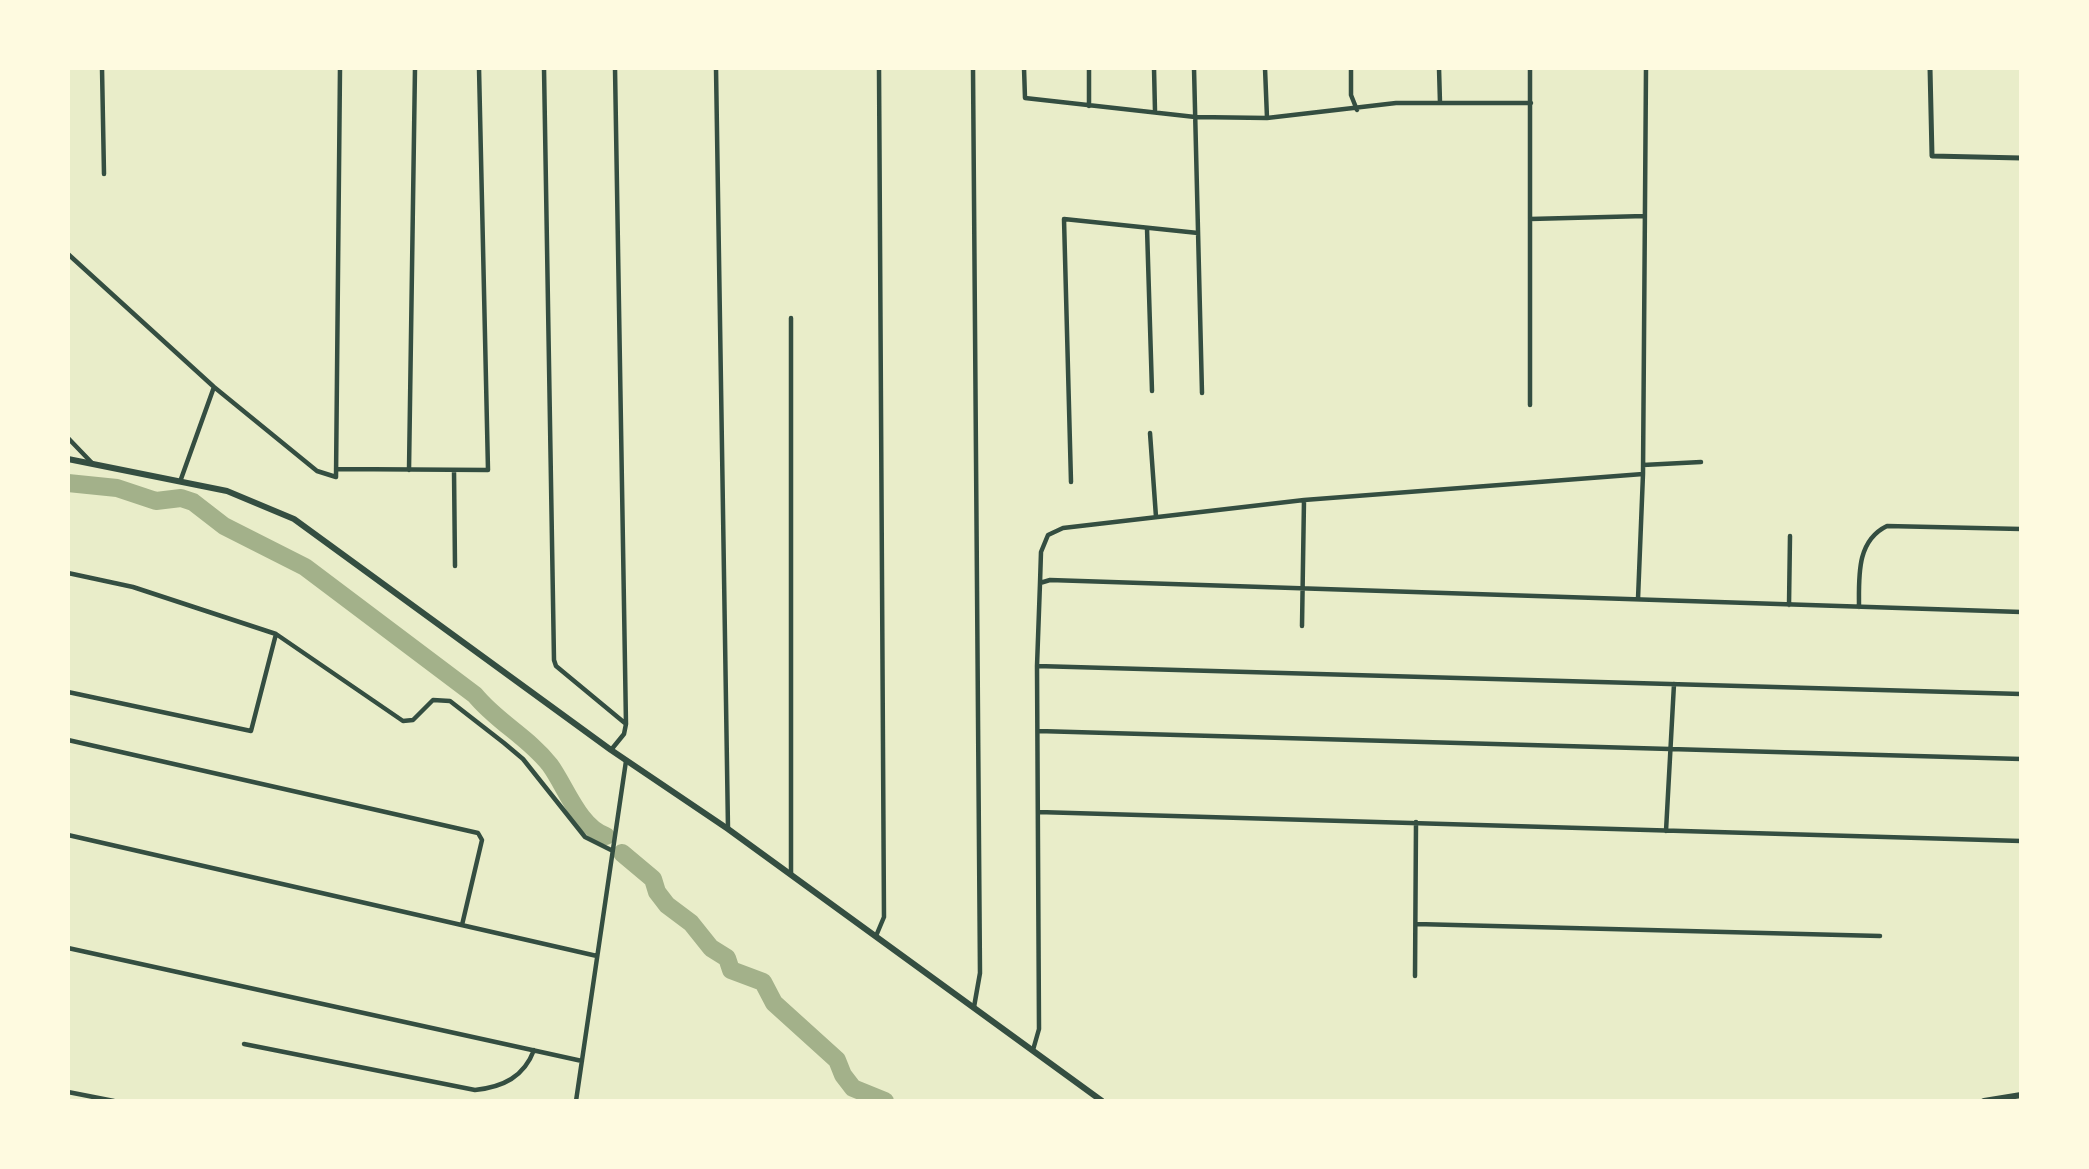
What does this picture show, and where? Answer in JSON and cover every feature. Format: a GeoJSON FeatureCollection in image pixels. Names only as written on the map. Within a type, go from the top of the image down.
{"type":"FeatureCollection","features":[{"type":"Feature","properties":{"kind":"main road"},"geometry":{"type":"LineString","coordinates":[[68,459],[227,491],[293,519],[626,761],[728,829],[1102,1101]]}},
{"type":"Feature","properties":{"kind":"main road"},"geometry":{"type":"LineString","coordinates":[[1984,1101],[2021,1095]]}},
{"type":"Feature","properties":{"kind":"street"},"geometry":{"type":"LineString","coordinates":[[102,68],[104,174]]}},
{"type":"Feature","properties":{"kind":"street"},"geometry":{"type":"LineString","coordinates":[[68,254],[214,387],[317,471],[336,477],[340,68]]}},
{"type":"Feature","properties":{"kind":"street"},"geometry":{"type":"LineString","coordinates":[[409,470],[415,68]]}},
{"type":"Feature","properties":{"kind":"street"},"geometry":{"type":"LineString","coordinates":[[336,469],[488,470],[479,68]]}},
{"type":"Feature","properties":{"kind":"street"},"geometry":{"type":"LineString","coordinates":[[544,68],[554,660],[556,667],[626,724]]}},
{"type":"Feature","properties":{"kind":"street"},"geometry":{"type":"LineString","coordinates":[[611,750],[624,734],[626,724],[615,68]]}},
{"type":"Feature","properties":{"kind":"street"},"geometry":{"type":"LineString","coordinates":[[716,68],[728,829]]}},
{"type":"Feature","properties":{"kind":"street"},"geometry":{"type":"LineString","coordinates":[[876,936],[884,918],[879,68]]}},
{"type":"Feature","properties":{"kind":"street"},"geometry":{"type":"LineString","coordinates":[[973,68],[980,959],[974,1007]]}},
{"type":"Feature","properties":{"kind":"street"},"geometry":{"type":"LineString","coordinates":[[1024,68],[1025,98],[1195,117],[1267,118],[1357,110],[1396,103],[1531,103]]}},
{"type":"Feature","properties":{"kind":"street"},"geometry":{"type":"LineString","coordinates":[[1088,68],[1089,106]]}},
{"type":"Feature","properties":{"kind":"street"},"geometry":{"type":"LineString","coordinates":[[1154,68],[1155,111]]}},
{"type":"Feature","properties":{"kind":"street"},"geometry":{"type":"LineString","coordinates":[[1194,68],[1202,393]]}},
{"type":"Feature","properties":{"kind":"street"},"geometry":{"type":"LineString","coordinates":[[1265,68],[1267,118]]}},
{"type":"Feature","properties":{"kind":"street"},"geometry":{"type":"LineString","coordinates":[[1351,68],[1351,95],[1357,110]]}},
{"type":"Feature","properties":{"kind":"street"},"geometry":{"type":"LineString","coordinates":[[1439,68],[1440,103]]}},
{"type":"Feature","properties":{"kind":"street"},"geometry":{"type":"LineString","coordinates":[[1530,68],[1530,405]]}},
{"type":"Feature","properties":{"kind":"street"},"geometry":{"type":"LineString","coordinates":[[1638,599],[1643,474],[1646,68]]}},
{"type":"Feature","properties":{"kind":"street"},"geometry":{"type":"LineString","coordinates":[[1930,68],[1932,156],[2021,158]]}},
{"type":"Feature","properties":{"kind":"street"},"geometry":{"type":"LineString","coordinates":[[1530,219],[1645,216]]}},
{"type":"Feature","properties":{"kind":"street"},"geometry":{"type":"LineString","coordinates":[[1071,482],[1064,219],[1198,233]]}},
{"type":"Feature","properties":{"kind":"street"},"geometry":{"type":"LineString","coordinates":[[1147,228],[1152,391]]}},
{"type":"Feature","properties":{"kind":"street"},"geometry":{"type":"LineString","coordinates":[[791,318],[791,875]]}},
{"type":"Feature","properties":{"kind":"street"},"geometry":{"type":"LineString","coordinates":[[181,480],[214,387]]}},
{"type":"Feature","properties":{"kind":"street"},"geometry":{"type":"LineString","coordinates":[[1150,433],[1156,517]]}},
{"type":"Feature","properties":{"kind":"street"},"geometry":{"type":"LineString","coordinates":[[68,438],[92,463]]}},
{"type":"Feature","properties":{"kind":"street"},"geometry":{"type":"LineString","coordinates":[[1643,465],[1700,462]]}},
{"type":"Feature","properties":{"kind":"street"},"geometry":{"type":"LineString","coordinates":[[454,470],[455,566]]}},
{"type":"Feature","properties":{"kind":"street"},"geometry":{"type":"LineString","coordinates":[[1033,1050],[1039,1029],[1037,666],[1041,552],[1048,535],[1063,528],[1079,529],[1304,500],[1643,474]]}},
{"type":"Feature","properties":{"kind":"street"},"geometry":{"type":"LineString","coordinates":[[1303,626],[1304,500]]}},
{"type":"Feature","properties":{"kind":"street"},"geometry":{"type":"LineString","coordinates":[[1859,607],[1862,555],[1876,531],[1887,526],[2021,529]]}},
{"type":"Feature","properties":{"kind":"street"},"geometry":{"type":"LineString","coordinates":[[1788,605],[1790,536]]}},
{"type":"Feature","properties":{"kind":"street"},"geometry":{"type":"LineString","coordinates":[[68,573],[133,587],[276,634],[404,721],[413,720],[433,700],[450,701],[523,759],[585,837],[611,850]]}},
{"type":"Feature","properties":{"kind":"street"},"geometry":{"type":"LineString","coordinates":[[1040,583],[1050,580],[2021,612]]}},
{"type":"Feature","properties":{"kind":"street"},"geometry":{"type":"LineString","coordinates":[[68,692],[251,731],[276,634]]}},
{"type":"Feature","properties":{"kind":"street"},"geometry":{"type":"LineString","coordinates":[[1037,666],[2021,694]]}},
{"type":"Feature","properties":{"kind":"street"},"geometry":{"type":"LineString","coordinates":[[1666,831],[1674,684]]}},
{"type":"Feature","properties":{"kind":"street"},"geometry":{"type":"LineString","coordinates":[[1038,731],[2021,759]]}},
{"type":"Feature","properties":{"kind":"street"},"geometry":{"type":"LineString","coordinates":[[68,740],[478,833],[482,840],[463,925]]}},
{"type":"Feature","properties":{"kind":"street"},"geometry":{"type":"LineString","coordinates":[[576,1101],[626,761]]}},
{"type":"Feature","properties":{"kind":"street"},"geometry":{"type":"LineString","coordinates":[[1038,812],[2021,841]]}},
{"type":"Feature","properties":{"kind":"street"},"geometry":{"type":"LineString","coordinates":[[1415,976],[1416,822]]}},
{"type":"Feature","properties":{"kind":"street"},"geometry":{"type":"LineString","coordinates":[[68,835],[597,956]]}},
{"type":"Feature","properties":{"kind":"street"},"geometry":{"type":"LineString","coordinates":[[1416,924],[1880,936]]}},
{"type":"Feature","properties":{"kind":"street"},"geometry":{"type":"LineString","coordinates":[[68,948],[582,1061]]}},
{"type":"Feature","properties":{"kind":"street"},"geometry":{"type":"LineString","coordinates":[[244,1044],[475,1090],[491,1088],[516,1078],[528,1066],[534,1050]]}},
{"type":"Feature","properties":{"kind":"street"},"geometry":{"type":"LineString","coordinates":[[68,1092],[114,1101]]}},
{"type":"Feature","properties":{"kind":"waterway"},"geometry":{"type":"LineString","coordinates":[[68,483],[117,488],[156,501],[181,498],[193,502],[224,526],[305,567],[475,695],[541,755],[588,824],[606,836]]}},
{"type":"Feature","properties":{"kind":"waterway"},"geometry":{"type":"LineString","coordinates":[[622,853],[653,879],[657,892],[667,905],[691,923],[711,948],[727,958],[731,970],[763,982],[774,1003],[837,1060],[843,1075],[853,1088],[885,1101]]}}]}
